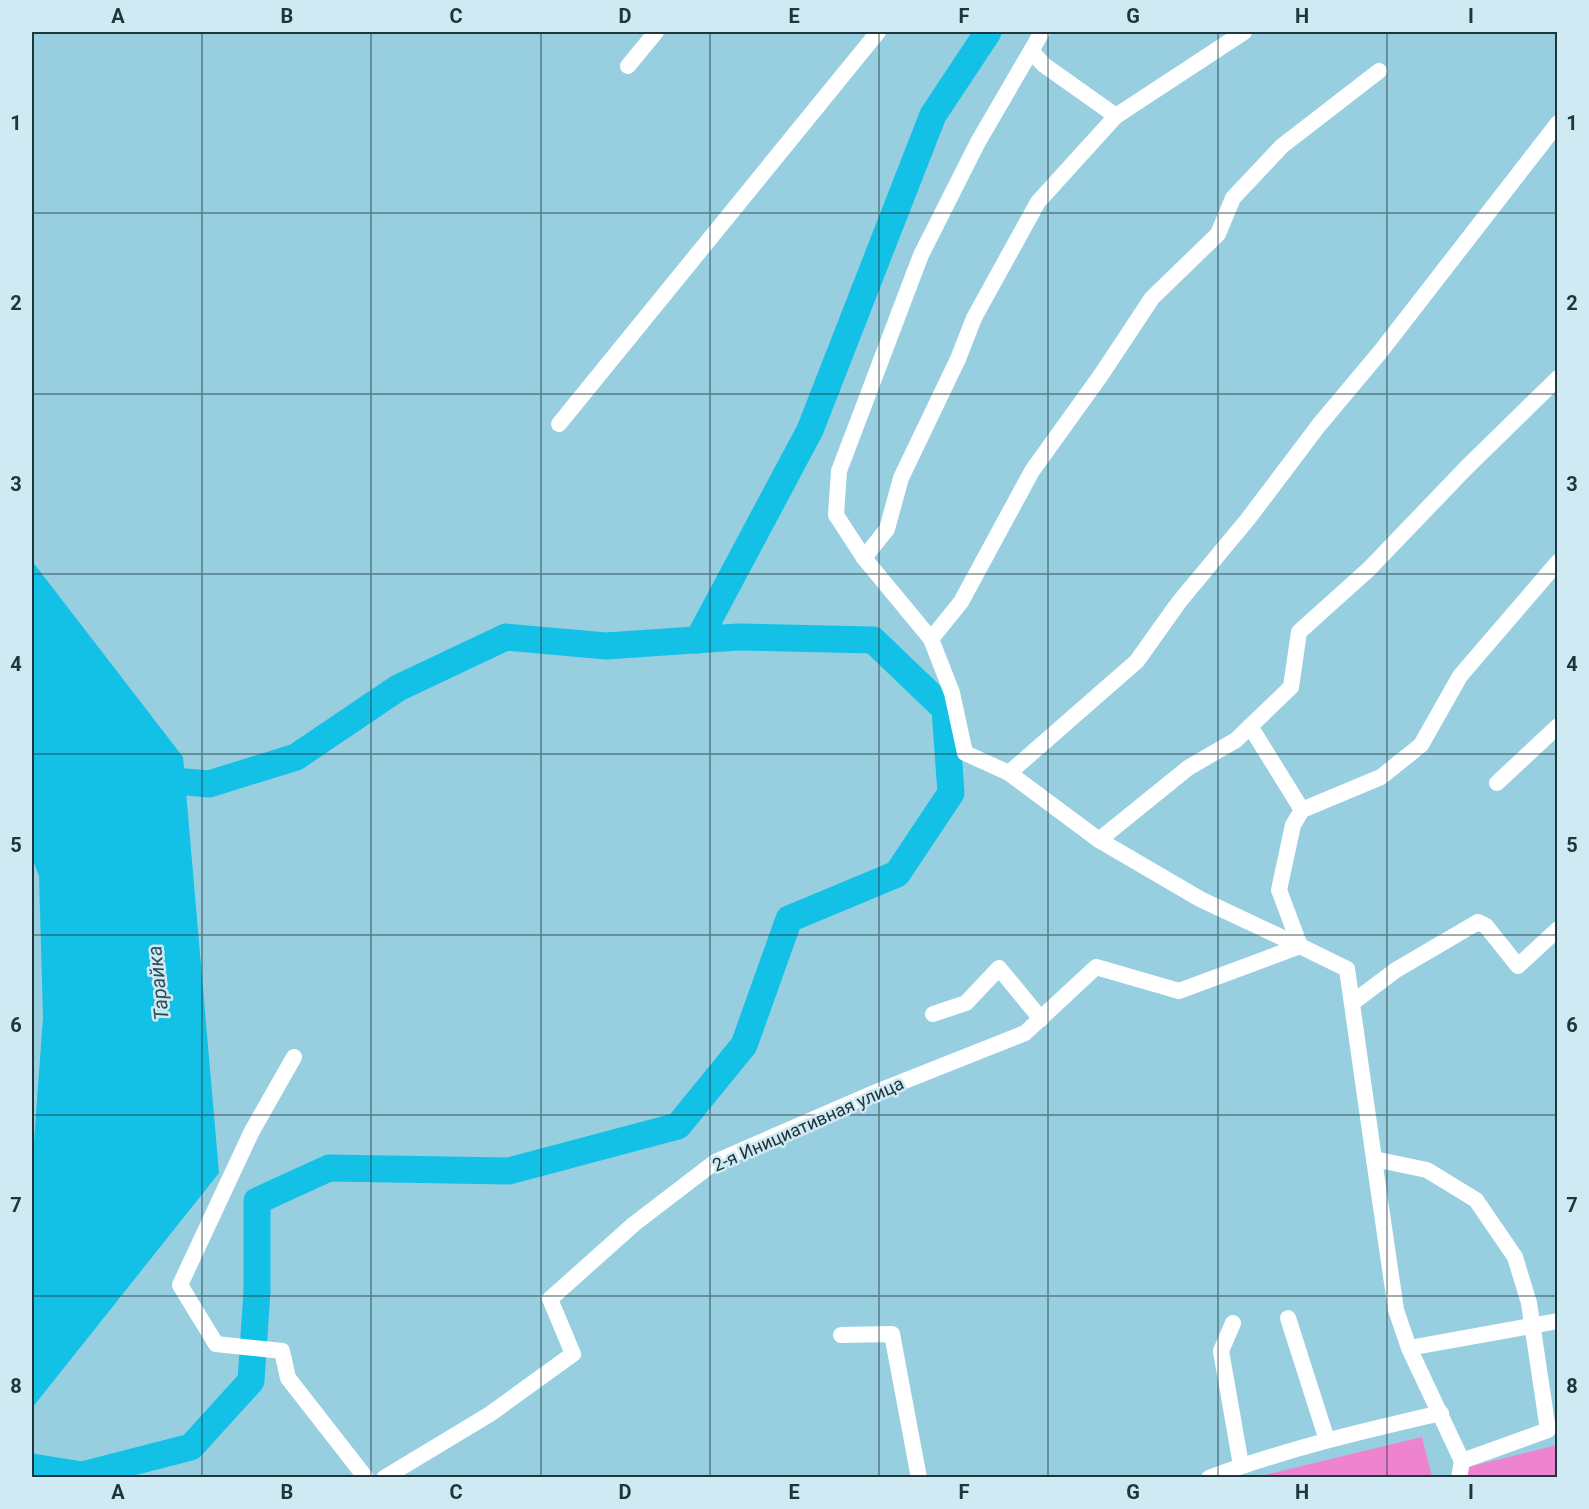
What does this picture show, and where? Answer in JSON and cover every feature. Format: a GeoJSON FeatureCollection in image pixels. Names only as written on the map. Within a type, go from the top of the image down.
{"type":"FeatureCollection","features":[{"type":"Feature","properties":{"kind":"street"},"geometry":{"type":"LineString","coordinates":[[628,66],[656,32]]}},
{"type":"Feature","properties":{"kind":"street"},"geometry":{"type":"LineString","coordinates":[[559,424],[878,32]]}},
{"type":"Feature","properties":{"kind":"street"},"geometry":{"type":"LineString","coordinates":[[1042,32],[978,142],[921,255],[840,471],[836,515],[864,558],[931,639],[952,693],[965,753],[1010,773],[1099,840],[1200,899],[1347,969],[1374,1159],[1396,1310],[1409,1348],[1441,1413],[1461,1469],[1548,1430],[1529,1303],[1515,1257],[1476,1200],[1427,1170],[1374,1159]]}},
{"type":"Feature","properties":{"kind":"street"},"geometry":{"type":"LineString","coordinates":[[864,558],[887,529],[901,478],[958,359],[974,318],[1038,202],[1116,116],[1244,32]]}},
{"type":"Feature","properties":{"kind":"street"},"geometry":{"type":"LineString","coordinates":[[1031,51],[1044,65],[1116,116]]}},
{"type":"Feature","properties":{"kind":"street"},"geometry":{"type":"LineString","coordinates":[[931,639],[961,602],[1032,471],[1101,375],[1152,298],[1218,234],[1233,198],[1282,146],[1379,71]]}},
{"type":"Feature","properties":{"kind":"street"},"geometry":{"type":"LineString","coordinates":[[1010,773],[1137,661],[1179,602],[1248,519],[1319,425],[1381,351],[1557,123]]}},
{"type":"Feature","properties":{"kind":"street"},"geometry":{"type":"LineString","coordinates":[[1099,840],[1188,768],[1236,740],[1291,687],[1299,632],[1369,569],[1408,525],[1557,378]]}},
{"type":"Feature","properties":{"kind":"street"},"geometry":{"type":"LineString","coordinates":[[1300,946],[1279,890],[1293,825],[1302,810],[1381,777],[1421,745],[1460,676],[1557,562]]}},
{"type":"Feature","properties":{"kind":"street"},"geometry":{"type":"LineString","coordinates":[[1251,726],[1302,810]]}},
{"type":"Feature","properties":{"kind":"street"},"geometry":{"type":"LineString","coordinates":[[1497,783],[1557,726]]}},
{"type":"Feature","properties":{"kind":"street"},"geometry":{"type":"LineString","coordinates":[[1352,1003],[1396,970],[1478,922],[1486,926],[1518,966],[1557,929]]}},
{"type":"Feature","properties":{"kind":"street","name":"2-я Инициативная улица"},"geometry":{"type":"LineString","coordinates":[[384,1478],[490,1414],[573,1354],[550,1299],[634,1224],[716,1162],[869,1095],[1025,1033],[1096,967],[1179,991],[1300,946]]}},
{"type":"Feature","properties":{"kind":"street"},"geometry":{"type":"LineString","coordinates":[[933,1014],[966,1003],[999,968],[1041,1019]]}},
{"type":"Feature","properties":{"kind":"street"},"geometry":{"type":"LineString","coordinates":[[294,1057],[252,1131],[180,1286],[216,1344],[282,1351],[288,1378],[366,1478]]}},
{"type":"Feature","properties":{"kind":"street"},"geometry":{"type":"LineString","coordinates":[[1288,1318],[1327,1440]]}},
{"type":"Feature","properties":{"kind":"street"},"geometry":{"type":"LineString","coordinates":[[1409,1348],[1557,1321]]}},
{"type":"Feature","properties":{"kind":"street"},"geometry":{"type":"LineString","coordinates":[[1233,1323],[1221,1351],[1241,1466]]}},
{"type":"Feature","properties":{"kind":"street"},"geometry":{"type":"LineString","coordinates":[[841,1335],[892,1334],[919,1478]]}},
{"type":"Feature","properties":{"kind":"street"},"geometry":{"type":"LineString","coordinates":[[1209,1478],[1327,1440],[1441,1413]]}},
{"type":"Feature","properties":{"kind":"shaded area"},"geometry":{"type":"Polygon","coordinates":[[[1422,1437],[1432,1477],[1256,1477],[1422,1437]]]}},
{"type":"Feature","properties":{"kind":"shaded area"},"geometry":{"type":"Polygon","coordinates":[[[1557,1445],[1557,1477],[1466,1477],[1464,1468],[1557,1445]]]}},
{"type":"Feature","properties":{"kind":"water","name":"Тарайка"},"geometry":{"type":"Polygon","coordinates":[[[32,561],[183,757],[219,1173],[32,1408],[32,1170],[43,1017],[39,876],[32,858],[32,561]]]}},
{"type":"Feature","properties":{"kind":"waterway"},"geometry":{"type":"LineString","coordinates":[[698,640],[810,430],[933,115],[988,32]]}},
{"type":"Feature","properties":{"kind":"waterway"},"geometry":{"type":"LineString","coordinates":[[32,1467],[82,1475],[191,1447],[251,1381],[257,1291],[257,1201],[329,1168],[509,1171],[678,1126],[744,1045],[789,919],[897,874],[951,793],[945,709],[873,640],[738,637],[606,646],[506,637],[398,688],[296,757],[209,784],[151,779]]}}]}
